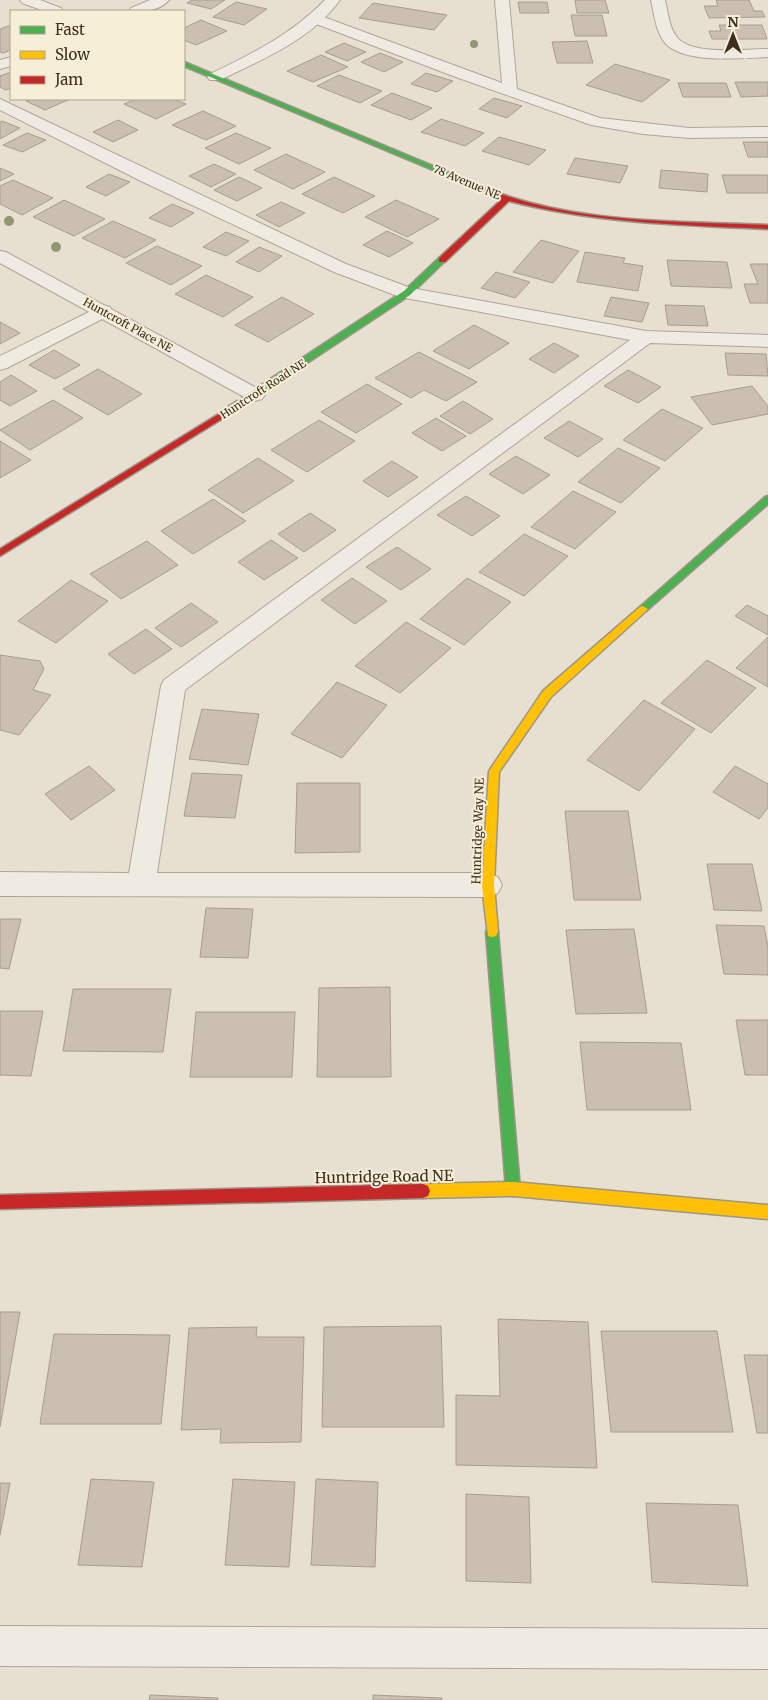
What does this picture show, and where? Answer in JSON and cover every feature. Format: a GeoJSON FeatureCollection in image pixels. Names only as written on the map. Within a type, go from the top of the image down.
{"type":"FeatureCollection","features":[{"type":"Feature","properties":{"kind":"street"},"geometry":{"type":"LineString","coordinates":[[28,0],[53,10]]}},
{"type":"Feature","properties":{"kind":"street"},"geometry":{"type":"LineString","coordinates":[[138,10],[162,0]]}},
{"type":"Feature","properties":{"kind":"street"},"geometry":{"type":"LineString","coordinates":[[215,77],[279,45],[316,20],[333,0]]}},
{"type":"Feature","properties":{"kind":"street"},"geometry":{"type":"LineString","coordinates":[[502,0],[510,91]]}},
{"type":"Feature","properties":{"kind":"street"},"geometry":{"type":"LineString","coordinates":[[658,0],[671,41],[681,48],[701,52],[768,52]]}},
{"type":"Feature","properties":{"kind":"street"},"geometry":{"type":"LineString","coordinates":[[316,20],[597,122],[688,133],[768,132]]}},
{"type":"Feature","properties":{"kind":"street","name":"78 Avenue NE"},"geometry":{"type":"LineString","coordinates":[[185,64],[508,199],[569,212],[634,221],[768,227]]}},
{"type":"Feature","properties":{"kind":"street"},"geometry":{"type":"LineString","coordinates":[[0,104],[149,178],[314,256],[407,293],[646,337],[768,341]]}},
{"type":"Feature","properties":{"kind":"street","name":"Huntcroft Road NE"},"geometry":{"type":"LineString","coordinates":[[0,553],[255,395],[407,293],[508,199]]}},
{"type":"Feature","properties":{"kind":"street","name":"Huntcroft Place NE"},"geometry":{"type":"LineString","coordinates":[[0,256],[255,395]]}},
{"type":"Feature","properties":{"kind":"street"},"geometry":{"type":"LineString","coordinates":[[0,364],[103,311]]}},
{"type":"Feature","properties":{"kind":"street"},"geometry":{"type":"LineString","coordinates":[[141,883],[173,686],[646,337]]}},
{"type":"Feature","properties":{"kind":"street","name":"Huntridge Way NE"},"geometry":{"type":"LineString","coordinates":[[513,1189],[488,885],[494,771],[547,694],[768,500]]}},
{"type":"Feature","properties":{"kind":"street"},"geometry":{"type":"LineString","coordinates":[[0,884],[488,885]]}},
{"type":"Feature","properties":{"kind":"street","name":"Huntridge Road NE"},"geometry":{"type":"LineString","coordinates":[[0,1202],[513,1189],[768,1212]]}},
{"type":"Feature","properties":{"kind":"street"},"geometry":{"type":"LineString","coordinates":[[0,1646],[768,1649]]}},
{"type":"Feature","properties":{"kind":"building"},"geometry":{"type":"Polygon","coordinates":[[[192,0],[225,0],[211,9],[187,3],[192,0]]]}},
{"type":"Feature","properties":{"kind":"building"},"geometry":{"type":"Polygon","coordinates":[[[575,0],[605,0],[609,13],[577,13],[575,0]]]}},
{"type":"Feature","properties":{"kind":"building"},"geometry":{"type":"Polygon","coordinates":[[[716,0],[749,0],[754,11],[762,11],[765,17],[709,18],[704,6],[718,6],[716,0]]]}},
{"type":"Feature","properties":{"kind":"building"},"geometry":{"type":"Polygon","coordinates":[[[236,2],[267,9],[244,25],[213,17],[236,2]]]}},
{"type":"Feature","properties":{"kind":"building"},"geometry":{"type":"Polygon","coordinates":[[[518,2],[547,2],[549,13],[520,13],[518,2]]]}},
{"type":"Feature","properties":{"kind":"building"},"geometry":{"type":"Polygon","coordinates":[[[373,3],[447,15],[434,30],[359,18],[373,3]]]}},
{"type":"Feature","properties":{"kind":"building"},"geometry":{"type":"Polygon","coordinates":[[[571,15],[602,15],[607,36],[575,36],[571,15]]]}},
{"type":"Feature","properties":{"kind":"building"},"geometry":{"type":"Polygon","coordinates":[[[201,20],[227,31],[196,45],[185,40],[185,28],[201,20]]]}},
{"type":"Feature","properties":{"kind":"building"},"geometry":{"type":"Polygon","coordinates":[[[719,25],[762,25],[767,39],[712,39],[709,31],[721,31],[719,25]]]}},
{"type":"Feature","properties":{"kind":"building"},"geometry":{"type":"Polygon","coordinates":[[[10,27],[10,50],[3,53],[0,52],[0,29],[10,27]]]}},
{"type":"Feature","properties":{"kind":"building"},"geometry":{"type":"Polygon","coordinates":[[[587,41],[593,63],[557,63],[552,42],[587,41]]]}},
{"type":"Feature","properties":{"kind":"building"},"geometry":{"type":"Polygon","coordinates":[[[344,43],[366,52],[347,61],[325,52],[344,43]]]}},
{"type":"Feature","properties":{"kind":"building"},"geometry":{"type":"Polygon","coordinates":[[[380,53],[403,62],[384,72],[361,62],[380,53]]]}},
{"type":"Feature","properties":{"kind":"building"},"geometry":{"type":"Polygon","coordinates":[[[321,55],[348,67],[313,82],[287,71],[321,55]]]}},
{"type":"Feature","properties":{"kind":"building"},"geometry":{"type":"Polygon","coordinates":[[[615,64],[670,80],[642,102],[586,85],[615,64]]]}},
{"type":"Feature","properties":{"kind":"building"},"geometry":{"type":"Polygon","coordinates":[[[10,72],[10,88],[6,90],[0,87],[0,76],[10,72]]]}},
{"type":"Feature","properties":{"kind":"building"},"geometry":{"type":"Polygon","coordinates":[[[426,73],[453,81],[437,92],[411,84],[426,73]]]}},
{"type":"Feature","properties":{"kind":"building"},"geometry":{"type":"Polygon","coordinates":[[[339,75],[382,91],[360,103],[317,86],[339,75]]]}},
{"type":"Feature","properties":{"kind":"building"},"geometry":{"type":"Polygon","coordinates":[[[735,82],[768,82],[768,96],[741,97],[735,82]]]}},
{"type":"Feature","properties":{"kind":"building"},"geometry":{"type":"Polygon","coordinates":[[[678,83],[726,83],[731,97],[683,97],[678,83]]]}},
{"type":"Feature","properties":{"kind":"building"},"geometry":{"type":"Polygon","coordinates":[[[392,93],[432,108],[411,120],[371,105],[392,93]]]}},
{"type":"Feature","properties":{"kind":"building"},"geometry":{"type":"Polygon","coordinates":[[[494,98],[522,106],[507,118],[479,109],[494,98]]]}},
{"type":"Feature","properties":{"kind":"building"},"geometry":{"type":"Polygon","coordinates":[[[30,100],[68,100],[45,110],[26,101],[30,100]]]}},
{"type":"Feature","properties":{"kind":"building"},"geometry":{"type":"Polygon","coordinates":[[[134,100],[176,100],[186,104],[156,119],[124,104],[134,100]]]}},
{"type":"Feature","properties":{"kind":"building"},"geometry":{"type":"Polygon","coordinates":[[[203,111],[236,126],[206,140],[172,125],[203,111]]]}},
{"type":"Feature","properties":{"kind":"building"},"geometry":{"type":"Polygon","coordinates":[[[441,119],[484,133],[465,146],[421,132],[441,119]]]}},
{"type":"Feature","properties":{"kind":"building"},"geometry":{"type":"Polygon","coordinates":[[[118,120],[138,130],[113,142],[93,132],[118,120]]]}},
{"type":"Feature","properties":{"kind":"building"},"geometry":{"type":"Polygon","coordinates":[[[2,121],[20,128],[0,139],[0,122],[2,121]]]}},
{"type":"Feature","properties":{"kind":"building"},"geometry":{"type":"Polygon","coordinates":[[[27,133],[46,140],[22,152],[3,145],[27,133]]]}},
{"type":"Feature","properties":{"kind":"building"},"geometry":{"type":"Polygon","coordinates":[[[236,133],[271,148],[239,164],[205,148],[236,133]]]}},
{"type":"Feature","properties":{"kind":"building"},"geometry":{"type":"Polygon","coordinates":[[[499,137],[546,150],[529,165],[482,151],[499,137]]]}},
{"type":"Feature","properties":{"kind":"building"},"geometry":{"type":"Polygon","coordinates":[[[743,142],[768,142],[768,157],[748,157],[743,142]]]}},
{"type":"Feature","properties":{"kind":"building"},"geometry":{"type":"Polygon","coordinates":[[[286,154],[325,172],[293,189],[254,170],[286,154]]]}},
{"type":"Feature","properties":{"kind":"building"},"geometry":{"type":"Polygon","coordinates":[[[575,158],[628,166],[620,183],[567,174],[575,158]]]}},
{"type":"Feature","properties":{"kind":"building"},"geometry":{"type":"Polygon","coordinates":[[[214,164],[236,174],[211,187],[189,176],[214,164]]]}},
{"type":"Feature","properties":{"kind":"building"},"geometry":{"type":"Polygon","coordinates":[[[0,168],[14,174],[0,181],[0,168]]]}},
{"type":"Feature","properties":{"kind":"building"},"geometry":{"type":"Polygon","coordinates":[[[661,170],[708,174],[707,192],[659,188],[661,170]]]}},
{"type":"Feature","properties":{"kind":"building"},"geometry":{"type":"Polygon","coordinates":[[[109,174],[130,182],[106,196],[86,187],[109,174]]]}},
{"type":"Feature","properties":{"kind":"building"},"geometry":{"type":"Polygon","coordinates":[[[722,175],[768,175],[768,193],[727,193],[722,175]]]}},
{"type":"Feature","properties":{"kind":"building"},"geometry":{"type":"Polygon","coordinates":[[[239,177],[262,188],[237,201],[214,190],[239,177]]]}},
{"type":"Feature","properties":{"kind":"building"},"geometry":{"type":"Polygon","coordinates":[[[334,177],[375,196],[343,213],[302,194],[334,177]]]}},
{"type":"Feature","properties":{"kind":"building"},"geometry":{"type":"Polygon","coordinates":[[[13,180],[53,198],[22,215],[0,204],[0,186],[13,180]]]}},
{"type":"Feature","properties":{"kind":"building"},"geometry":{"type":"Polygon","coordinates":[[[64,200],[105,219],[74,236],[33,217],[64,200]]]}},
{"type":"Feature","properties":{"kind":"building"},"geometry":{"type":"Polygon","coordinates":[[[396,200],[439,219],[407,237],[365,217],[396,200]]]}},
{"type":"Feature","properties":{"kind":"building"},"geometry":{"type":"Polygon","coordinates":[[[281,202],[305,213],[279,227],[256,215],[281,202]]]}},
{"type":"Feature","properties":{"kind":"building"},"geometry":{"type":"Polygon","coordinates":[[[172,204],[194,213],[171,227],[149,218],[172,204]]]}},
{"type":"Feature","properties":{"kind":"building"},"geometry":{"type":"Polygon","coordinates":[[[113,221],[156,240],[125,258],[82,238],[113,221]]]}},
{"type":"Feature","properties":{"kind":"building"},"geometry":{"type":"Polygon","coordinates":[[[387,231],[413,243],[389,257],[363,245],[387,231]]]}},
{"type":"Feature","properties":{"kind":"building"},"geometry":{"type":"Polygon","coordinates":[[[226,232],[249,241],[226,256],[203,247],[226,232]]]}},
{"type":"Feature","properties":{"kind":"building"},"geometry":{"type":"Polygon","coordinates":[[[541,240],[579,251],[553,283],[513,272],[541,240]]]}},
{"type":"Feature","properties":{"kind":"building"},"geometry":{"type":"Polygon","coordinates":[[[157,246],[202,266],[171,285],[126,263],[157,246]]]}},
{"type":"Feature","properties":{"kind":"building"},"geometry":{"type":"Polygon","coordinates":[[[259,247],[282,256],[259,272],[236,262],[259,247]]]}},
{"type":"Feature","properties":{"kind":"building"},"geometry":{"type":"Polygon","coordinates":[[[585,252],[625,258],[623,263],[643,266],[638,291],[577,282],[585,252]]]}},
{"type":"Feature","properties":{"kind":"building"},"geometry":{"type":"Polygon","coordinates":[[[667,260],[727,262],[732,288],[671,286],[667,260]]]}},
{"type":"Feature","properties":{"kind":"building"},"geometry":{"type":"Polygon","coordinates":[[[750,264],[768,264],[768,303],[750,303],[744,284],[758,284],[750,264]]]}},
{"type":"Feature","properties":{"kind":"building"},"geometry":{"type":"Polygon","coordinates":[[[496,272],[530,282],[515,298],[481,288],[496,272]]]}},
{"type":"Feature","properties":{"kind":"building"},"geometry":{"type":"Polygon","coordinates":[[[206,275],[253,297],[223,317],[175,294],[206,275]]]}},
{"type":"Feature","properties":{"kind":"building"},"geometry":{"type":"Polygon","coordinates":[[[282,297],[314,314],[268,342],[235,325],[282,297]]]}},
{"type":"Feature","properties":{"kind":"building"},"geometry":{"type":"Polygon","coordinates":[[[611,297],[649,303],[642,322],[604,316],[611,297]]]}},
{"type":"Feature","properties":{"kind":"building"},"geometry":{"type":"Polygon","coordinates":[[[665,305],[704,306],[708,326],[668,325],[665,305]]]}},
{"type":"Feature","properties":{"kind":"building"},"geometry":{"type":"Polygon","coordinates":[[[0,322],[20,333],[0,344],[0,322]]]}},
{"type":"Feature","properties":{"kind":"building"},"geometry":{"type":"Polygon","coordinates":[[[474,325],[509,343],[469,369],[433,351],[474,325]]]}},
{"type":"Feature","properties":{"kind":"building"},"geometry":{"type":"Polygon","coordinates":[[[554,343],[579,356],[554,373],[529,359],[554,343]]]}},
{"type":"Feature","properties":{"kind":"building"},"geometry":{"type":"Polygon","coordinates":[[[54,350],[80,365],[55,379],[29,365],[54,350]]]}},
{"type":"Feature","properties":{"kind":"building"},"geometry":{"type":"Polygon","coordinates":[[[419,352],[477,382],[446,401],[424,390],[411,398],[375,378],[419,352]]]}},
{"type":"Feature","properties":{"kind":"building"},"geometry":{"type":"Polygon","coordinates":[[[725,353],[766,354],[768,376],[728,375],[725,353]]]}},
{"type":"Feature","properties":{"kind":"building"},"geometry":{"type":"Polygon","coordinates":[[[98,369],[142,394],[108,415],[63,389],[98,369]]]}},
{"type":"Feature","properties":{"kind":"building"},"geometry":{"type":"Polygon","coordinates":[[[628,370],[661,387],[638,403],[604,386],[628,370]]]}},
{"type":"Feature","properties":{"kind":"building"},"geometry":{"type":"Polygon","coordinates":[[[11,375],[37,391],[10,406],[0,400],[0,382],[11,375]]]}},
{"type":"Feature","properties":{"kind":"building"},"geometry":{"type":"Polygon","coordinates":[[[367,384],[402,404],[356,433],[321,412],[367,384]]]}},
{"type":"Feature","properties":{"kind":"building"},"geometry":{"type":"Polygon","coordinates":[[[752,386],[768,406],[768,414],[712,425],[691,397],[752,386]]]}},
{"type":"Feature","properties":{"kind":"building"},"geometry":{"type":"Polygon","coordinates":[[[53,400],[83,418],[30,450],[0,430],[53,400]]]}},
{"type":"Feature","properties":{"kind":"building"},"geometry":{"type":"Polygon","coordinates":[[[463,401],[493,419],[470,434],[440,416],[463,401]]]}},
{"type":"Feature","properties":{"kind":"building"},"geometry":{"type":"Polygon","coordinates":[[[662,409],[703,428],[665,461],[623,440],[662,409]]]}},
{"type":"Feature","properties":{"kind":"building"},"geometry":{"type":"Polygon","coordinates":[[[436,418],[466,436],[442,451],[412,433],[436,418]]]}},
{"type":"Feature","properties":{"kind":"building"},"geometry":{"type":"Polygon","coordinates":[[[319,420],[355,441],[307,472],[271,450],[319,420]]]}},
{"type":"Feature","properties":{"kind":"building"},"geometry":{"type":"Polygon","coordinates":[[[569,421],[603,439],[578,457],[544,438],[569,421]]]}},
{"type":"Feature","properties":{"kind":"building"},"geometry":{"type":"Polygon","coordinates":[[[0,441],[31,460],[0,478],[0,441]]]}},
{"type":"Feature","properties":{"kind":"building"},"geometry":{"type":"Polygon","coordinates":[[[618,448],[660,468],[621,503],[578,482],[618,448]]]}},
{"type":"Feature","properties":{"kind":"building"},"geometry":{"type":"Polygon","coordinates":[[[516,456],[550,475],[523,494],[489,474],[516,456]]]}},
{"type":"Feature","properties":{"kind":"building"},"geometry":{"type":"Polygon","coordinates":[[[258,458],[294,481],[243,513],[208,490],[258,458]]]}},
{"type":"Feature","properties":{"kind":"building"},"geometry":{"type":"Polygon","coordinates":[[[392,461],[418,477],[388,497],[363,481],[392,461]]]}},
{"type":"Feature","properties":{"kind":"building"},"geometry":{"type":"Polygon","coordinates":[[[573,491],[616,512],[575,549],[531,527],[573,491]]]}},
{"type":"Feature","properties":{"kind":"building"},"geometry":{"type":"Polygon","coordinates":[[[466,496],[500,516],[472,536],[437,515],[466,496]]]}},
{"type":"Feature","properties":{"kind":"building"},"geometry":{"type":"Polygon","coordinates":[[[213,499],[246,521],[193,554],[161,531],[213,499]]]}},
{"type":"Feature","properties":{"kind":"building"},"geometry":{"type":"Polygon","coordinates":[[[310,513],[336,530],[304,552],[278,534],[310,513]]]}},
{"type":"Feature","properties":{"kind":"building"},"geometry":{"type":"Polygon","coordinates":[[[524,534],[568,556],[524,596],[479,572],[524,534]]]}},
{"type":"Feature","properties":{"kind":"building"},"geometry":{"type":"Polygon","coordinates":[[[271,540],[298,558],[264,580],[238,562],[271,540]]]}},
{"type":"Feature","properties":{"kind":"building"},"geometry":{"type":"Polygon","coordinates":[[[147,541],[178,565],[121,599],[90,574],[147,541]]]}},
{"type":"Feature","properties":{"kind":"building"},"geometry":{"type":"Polygon","coordinates":[[[397,547],[431,569],[401,590],[366,567],[397,547]]]}},
{"type":"Feature","properties":{"kind":"building"},"geometry":{"type":"Polygon","coordinates":[[[352,578],[387,601],[355,624],[321,600],[352,578]]]}},
{"type":"Feature","properties":{"kind":"building"},"geometry":{"type":"Polygon","coordinates":[[[467,578],[511,602],[464,645],[420,619],[467,578]]]}},
{"type":"Feature","properties":{"kind":"building"},"geometry":{"type":"Polygon","coordinates":[[[71,580],[108,601],[56,643],[18,621],[71,580]]]}},
{"type":"Feature","properties":{"kind":"building"},"geometry":{"type":"Polygon","coordinates":[[[191,603],[218,622],[181,647],[155,628],[191,603]]]}},
{"type":"Feature","properties":{"kind":"building"},"geometry":{"type":"Polygon","coordinates":[[[747,605],[768,616],[768,635],[735,616],[747,605]]]}},
{"type":"Feature","properties":{"kind":"building"},"geometry":{"type":"Polygon","coordinates":[[[406,622],[451,648],[400,693],[355,666],[406,622]]]}},
{"type":"Feature","properties":{"kind":"building"},"geometry":{"type":"Polygon","coordinates":[[[146,629],[172,649],[134,674],[108,654],[146,629]]]}},
{"type":"Feature","properties":{"kind":"building"},"geometry":{"type":"Polygon","coordinates":[[[768,637],[768,687],[736,668],[768,637]]]}},
{"type":"Feature","properties":{"kind":"building"},"geometry":{"type":"Polygon","coordinates":[[[0,655],[40,661],[44,669],[33,690],[51,695],[19,735],[0,730],[0,655]]]}},
{"type":"Feature","properties":{"kind":"building"},"geometry":{"type":"Polygon","coordinates":[[[707,660],[756,688],[711,733],[661,703],[707,660]]]}},
{"type":"Feature","properties":{"kind":"building"},"geometry":{"type":"Polygon","coordinates":[[[337,682],[387,705],[342,758],[291,734],[337,682]]]}},
{"type":"Feature","properties":{"kind":"building"},"geometry":{"type":"Polygon","coordinates":[[[644,700],[695,729],[639,791],[587,760],[644,700]]]}},
{"type":"Feature","properties":{"kind":"building"},"geometry":{"type":"Polygon","coordinates":[[[202,709],[259,714],[248,765],[189,759],[202,709]]]}},
{"type":"Feature","properties":{"kind":"building"},"geometry":{"type":"Polygon","coordinates":[[[89,766],[115,790],[71,820],[45,794],[89,766]]]}},
{"type":"Feature","properties":{"kind":"building"},"geometry":{"type":"Polygon","coordinates":[[[735,766],[768,784],[768,808],[759,819],[713,792],[735,766]]]}},
{"type":"Feature","properties":{"kind":"building"},"geometry":{"type":"Polygon","coordinates":[[[192,773],[242,775],[235,818],[184,816],[192,773]]]}},
{"type":"Feature","properties":{"kind":"building"},"geometry":{"type":"Polygon","coordinates":[[[297,783],[360,783],[360,852],[295,853],[297,783]]]}},
{"type":"Feature","properties":{"kind":"building"},"geometry":{"type":"Polygon","coordinates":[[[565,811],[628,811],[641,900],[574,900],[565,811]]]}},
{"type":"Feature","properties":{"kind":"building"},"geometry":{"type":"Polygon","coordinates":[[[707,864],[752,864],[762,911],[714,910],[707,864]]]}},
{"type":"Feature","properties":{"kind":"building"},"geometry":{"type":"Polygon","coordinates":[[[206,908],[253,909],[248,958],[200,957],[206,908]]]}},
{"type":"Feature","properties":{"kind":"building"},"geometry":{"type":"Polygon","coordinates":[[[0,919],[21,919],[9,969],[0,968],[0,919]]]}},
{"type":"Feature","properties":{"kind":"building"},"geometry":{"type":"Polygon","coordinates":[[[716,925],[764,926],[768,947],[768,975],[724,974],[716,925]]]}},
{"type":"Feature","properties":{"kind":"building"},"geometry":{"type":"Polygon","coordinates":[[[634,929],[647,1013],[576,1014],[566,930],[634,929]]]}},
{"type":"Feature","properties":{"kind":"building"},"geometry":{"type":"Polygon","coordinates":[[[390,987],[391,1077],[317,1077],[319,988],[390,987]]]}},
{"type":"Feature","properties":{"kind":"building"},"geometry":{"type":"Polygon","coordinates":[[[73,989],[171,989],[163,1052],[63,1051],[73,989]]]}},
{"type":"Feature","properties":{"kind":"building"},"geometry":{"type":"Polygon","coordinates":[[[0,1011],[43,1011],[31,1076],[0,1075],[0,1011]]]}},
{"type":"Feature","properties":{"kind":"building"},"geometry":{"type":"Polygon","coordinates":[[[196,1012],[295,1012],[292,1077],[190,1077],[196,1012]]]}},
{"type":"Feature","properties":{"kind":"building"},"geometry":{"type":"Polygon","coordinates":[[[736,1020],[768,1020],[768,1075],[745,1075],[736,1020]]]}},
{"type":"Feature","properties":{"kind":"building"},"geometry":{"type":"Polygon","coordinates":[[[580,1042],[681,1043],[691,1110],[587,1110],[580,1042]]]}},
{"type":"Feature","properties":{"kind":"building"},"geometry":{"type":"Polygon","coordinates":[[[0,1312],[20,1312],[0,1427],[0,1312]]]}},
{"type":"Feature","properties":{"kind":"building"},"geometry":{"type":"Polygon","coordinates":[[[498,1319],[588,1322],[597,1468],[456,1465],[456,1395],[500,1396],[498,1319]]]}},
{"type":"Feature","properties":{"kind":"building"},"geometry":{"type":"Polygon","coordinates":[[[441,1326],[444,1427],[322,1427],[324,1327],[441,1326]]]}},
{"type":"Feature","properties":{"kind":"building"},"geometry":{"type":"Polygon","coordinates":[[[257,1327],[256,1337],[304,1337],[301,1442],[220,1443],[221,1429],[181,1430],[189,1328],[257,1327]]]}},
{"type":"Feature","properties":{"kind":"building"},"geometry":{"type":"Polygon","coordinates":[[[601,1331],[717,1331],[733,1432],[611,1432],[601,1331]]]}},
{"type":"Feature","properties":{"kind":"building"},"geometry":{"type":"Polygon","coordinates":[[[54,1334],[170,1335],[161,1424],[40,1424],[54,1334]]]}},
{"type":"Feature","properties":{"kind":"building"},"geometry":{"type":"Polygon","coordinates":[[[744,1355],[768,1355],[768,1433],[757,1433],[744,1355]]]}},
{"type":"Feature","properties":{"kind":"building"},"geometry":{"type":"Polygon","coordinates":[[[91,1479],[154,1482],[142,1567],[78,1565],[91,1479]]]}},
{"type":"Feature","properties":{"kind":"building"},"geometry":{"type":"Polygon","coordinates":[[[233,1479],[295,1482],[289,1567],[225,1565],[233,1479]]]}},
{"type":"Feature","properties":{"kind":"building"},"geometry":{"type":"Polygon","coordinates":[[[316,1479],[378,1482],[375,1567],[311,1565],[316,1479]]]}},
{"type":"Feature","properties":{"kind":"building"},"geometry":{"type":"Polygon","coordinates":[[[0,1483],[10,1483],[0,1535],[0,1483]]]}},
{"type":"Feature","properties":{"kind":"building"},"geometry":{"type":"Polygon","coordinates":[[[466,1494],[529,1497],[531,1583],[466,1581],[466,1494]]]}},
{"type":"Feature","properties":{"kind":"building"},"geometry":{"type":"Polygon","coordinates":[[[646,1503],[738,1505],[748,1586],[652,1582],[646,1503]]]}},
{"type":"Feature","properties":{"kind":"building"},"geometry":{"type":"Polygon","coordinates":[[[150,1695],[218,1698],[218,1700],[149,1700],[150,1695]]]}},
{"type":"Feature","properties":{"kind":"building"},"geometry":{"type":"Polygon","coordinates":[[[373,1695],[442,1698],[442,1700],[373,1700],[373,1695]]]}},
{"type":"Feature","properties":{"kind":"traffic: fast"},"geometry":{"type":"LineString","coordinates":[[185,64],[469,183]]}},
{"type":"Feature","properties":{"kind":"traffic: fast"},"geometry":{"type":"LineString","coordinates":[[222,415],[407,293],[442,260]]}},
{"type":"Feature","properties":{"kind":"traffic: fast"},"geometry":{"type":"LineString","coordinates":[[643,609],[768,499]]}},
{"type":"Feature","properties":{"kind":"traffic: fast"},"geometry":{"type":"LineString","coordinates":[[492,932],[513,1189]]}},
{"type":"Feature","properties":{"kind":"traffic: slow"},"geometry":{"type":"LineString","coordinates":[[492,932],[488,885],[494,771],[547,694],[643,609]]}},
{"type":"Feature","properties":{"kind":"traffic: slow"},"geometry":{"type":"LineString","coordinates":[[423,1191],[513,1189],[768,1212]]}},
{"type":"Feature","properties":{"kind":"traffic: jam"},"geometry":{"type":"LineString","coordinates":[[469,183],[508,199],[572,213],[670,223],[768,227]]}},
{"type":"Feature","properties":{"kind":"traffic: jam"},"geometry":{"type":"LineString","coordinates":[[442,260],[507,199]]}},
{"type":"Feature","properties":{"kind":"traffic: jam"},"geometry":{"type":"LineString","coordinates":[[0,553],[222,415]]}},
{"type":"Feature","properties":{"kind":"traffic: jam"},"geometry":{"type":"LineString","coordinates":[[0,1202],[423,1191]]}}]}
